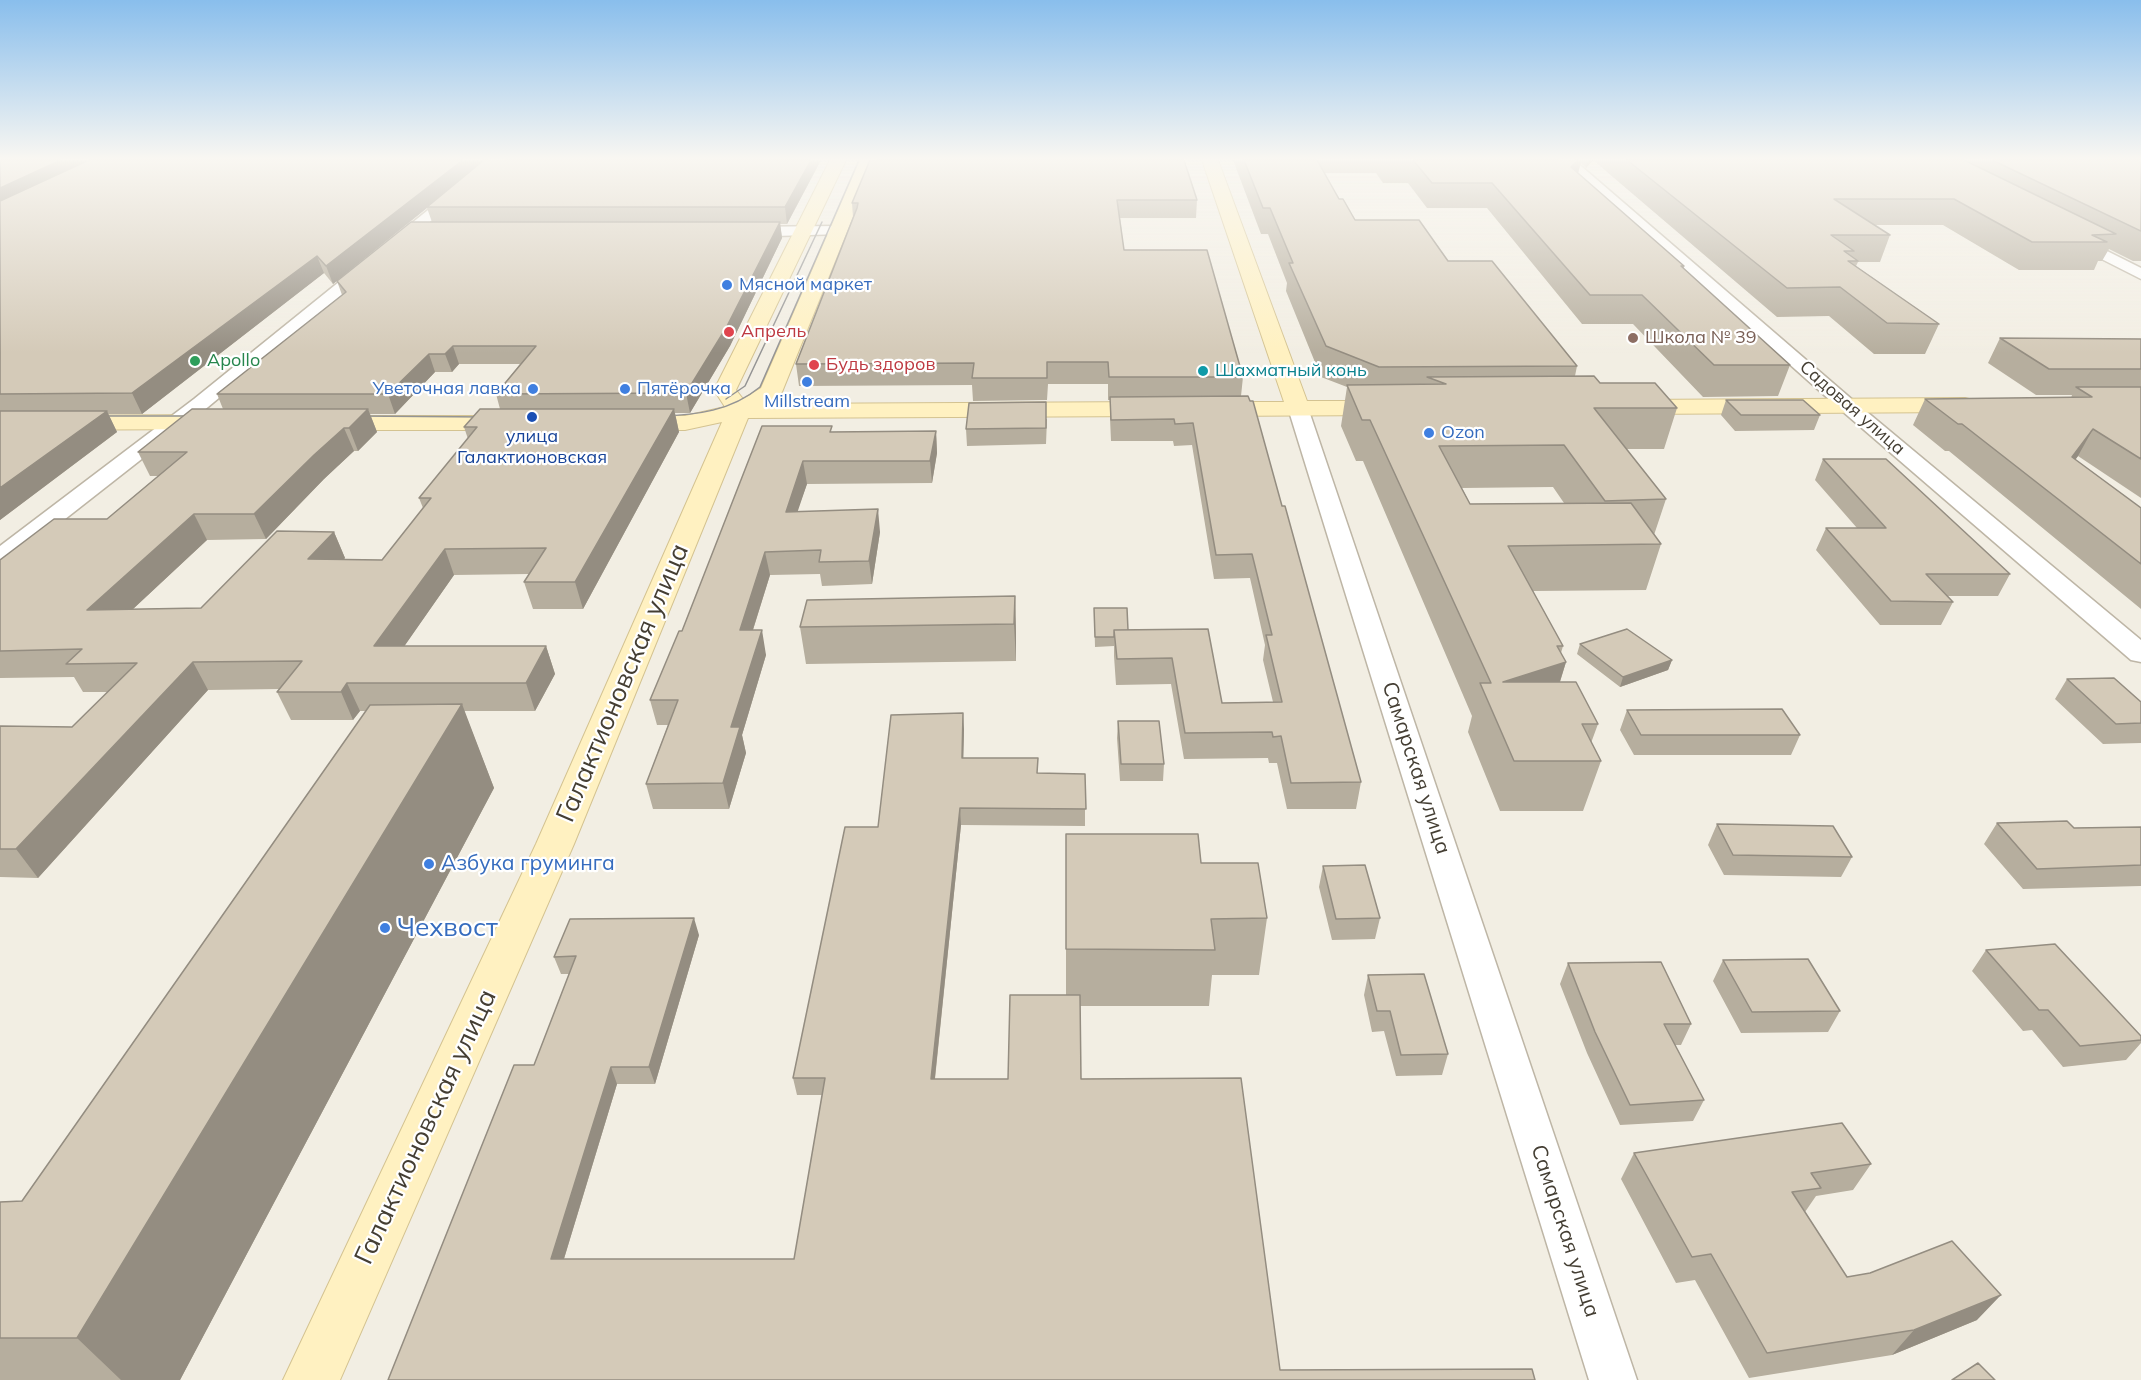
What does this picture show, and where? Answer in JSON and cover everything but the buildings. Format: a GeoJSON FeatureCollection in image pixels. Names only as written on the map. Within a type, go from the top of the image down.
{"type":"FeatureCollection","features":[{"type":"Feature","properties":{"kind":"main road"},"geometry":{"type":"LineString","coordinates":[[739,411],[725,390],[807,224]]}},
{"type":"Feature","properties":{"kind":"main road"},"geometry":{"type":"LineString","coordinates":[[627,402],[698,402],[739,411],[771,392],[841,224]]}},
{"type":"Feature","properties":{"kind":"main road","name":"Самарская улица"},"geometry":{"type":"LineString","coordinates":[[1233,224],[1298,408]]}},
{"type":"Feature","properties":{"kind":"main road"},"geometry":{"type":"LineString","coordinates":[[0,404],[201,403],[242,413],[176,422],[0,423]]}},
{"type":"Feature","properties":{"kind":"main road"},"geometry":{"type":"LineString","coordinates":[[305,423],[525,413],[320,403]]}},
{"type":"Feature","properties":{"kind":"main road"},"geometry":{"type":"LineString","coordinates":[[1614,407],[1992,405]]}},
{"type":"Feature","properties":{"kind":"main road"},"geometry":{"type":"LineString","coordinates":[[614,423],[685,423],[739,411],[1417,408]]}},
{"type":"Feature","properties":{"kind":"main road","name":"Галактионовская улица"},"geometry":{"type":"LineString","coordinates":[[311,1380],[555,844],[739,411]]}},
{"type":"Feature","properties":{"kind":"street"},"geometry":{"type":"LineString","coordinates":[[0,558],[201,403],[419,224]]}},
{"type":"Feature","properties":{"kind":"street","name":"Садовая улица"},"geometry":{"type":"LineString","coordinates":[[1640,224],[1848,406],[2141,654]]}},
{"type":"Feature","properties":{"kind":"street"},"geometry":{"type":"LineString","coordinates":[[411,231],[438,232]]}},
{"type":"Feature","properties":{"kind":"street"},"geometry":{"type":"LineString","coordinates":[[723,232],[838,231]]}},
{"type":"Feature","properties":{"kind":"street"},"geometry":{"type":"LineString","coordinates":[[2056,231],[2141,274]]}},
{"type":"Feature","properties":{"kind":"street","name":"Самарская улица"},"geometry":{"type":"LineString","coordinates":[[1298,408],[1613,1380]]}},
{"type":"Feature","properties":{"kind":"tram line"},"geometry":{"type":"LineString","coordinates":[[726,399],[745,386],[821,224]]}},
{"type":"Feature","properties":{"kind":"tram line"},"geometry":{"type":"LineString","coordinates":[[660,416],[713,410],[737,402],[760,387],[831,224]]}},
{"type":"Feature","properties":{"kind":"tram line"},"geometry":{"type":"LineString","coordinates":[[93,416],[201,416]]}},
{"type":"Feature","properties":{"kind":"tram line"},"geometry":{"type":"LineString","coordinates":[[354,416],[489,417]]}},
{"type":"Feature","properties":{"kind":"place","name":"Мясной маркет"},"geometry":{"type":"Point","coordinates":[727,285]}},
{"type":"Feature","properties":{"kind":"place","name":"Апрель"},"geometry":{"type":"Point","coordinates":[729,332]}},
{"type":"Feature","properties":{"kind":"place","name":"Школа № 39"},"geometry":{"type":"Point","coordinates":[1633,338]}},
{"type":"Feature","properties":{"kind":"place","name":"Apollo"},"geometry":{"type":"Point","coordinates":[195,361]}},
{"type":"Feature","properties":{"kind":"place","name":"Будь здоров"},"geometry":{"type":"Point","coordinates":[814,365]}},
{"type":"Feature","properties":{"kind":"place","name":"Шахматный конь"},"geometry":{"type":"Point","coordinates":[1203,371]}},
{"type":"Feature","properties":{"kind":"place","name":"Millstream"},"geometry":{"type":"Point","coordinates":[807,382]}},
{"type":"Feature","properties":{"kind":"place","name":"Уветочная лавка"},"geometry":{"type":"Point","coordinates":[533,389]}},
{"type":"Feature","properties":{"kind":"place","name":"Пятёрочка"},"geometry":{"type":"Point","coordinates":[625,389]}},
{"type":"Feature","properties":{"kind":"place","name":"улица Галактионовская"},"geometry":{"type":"Point","coordinates":[532,417]}},
{"type":"Feature","properties":{"kind":"place","name":"Ozon"},"geometry":{"type":"Point","coordinates":[1429,433]}},
{"type":"Feature","properties":{"kind":"place","name":"Азбука груминга"},"geometry":{"type":"Point","coordinates":[429,864]}},
{"type":"Feature","properties":{"kind":"place","name":"Чехвост"},"geometry":{"type":"Point","coordinates":[385,928]}}]}
